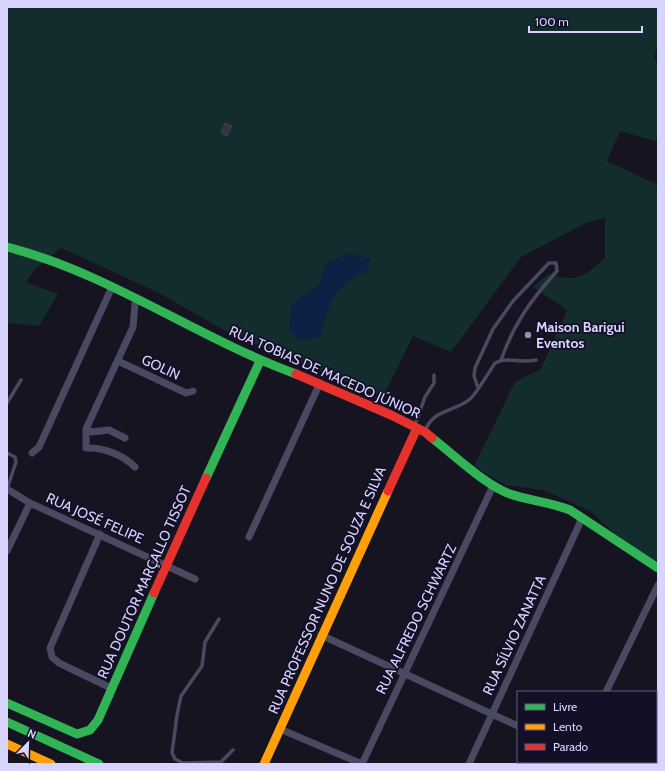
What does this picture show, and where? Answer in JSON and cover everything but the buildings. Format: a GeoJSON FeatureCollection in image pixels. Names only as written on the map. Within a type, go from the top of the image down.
{"type":"FeatureCollection","features":[{"type":"Feature","properties":{"kind":"main road","name":"RUA TOBIAS DE MACEDO JÚNIOR"},"geometry":{"type":"LineString","coordinates":[[7,247],[38,255],[112,287],[260,362],[320,384],[419,429],[493,486],[510,494],[557,505],[581,517],[658,568]]}},
{"type":"Feature","properties":{"kind":"main road","name":"RUA DOUTOR MARÇALLO TISSOT"},"geometry":{"type":"LineString","coordinates":[[7,703],[77,734],[85,734],[92,730],[98,720],[166,565],[260,362]]}},
{"type":"Feature","properties":{"kind":"main road","name":"RUA PROFESSOR NUNO DE SOUZA E SILVA"},"geometry":{"type":"LineString","coordinates":[[264,764],[321,635],[419,429]]}},
{"type":"Feature","properties":{"kind":"main road"},"geometry":{"type":"LineString","coordinates":[[7,722],[99,764]]}},
{"type":"Feature","properties":{"kind":"main road"},"geometry":{"type":"LineString","coordinates":[[7,744],[51,764]]}},
{"type":"Feature","properties":{"kind":"street"},"geometry":{"type":"LineString","coordinates":[[32,453],[39,447],[112,287]]}},
{"type":"Feature","properties":{"kind":"street"},"geometry":{"type":"LineString","coordinates":[[135,467],[130,462],[100,448],[86,448],[86,429],[133,327],[135,304],[138,299]]}},
{"type":"Feature","properties":{"kind":"street","name":"GOLIN"},"geometry":{"type":"LineString","coordinates":[[118,361],[186,393],[193,391]]}},
{"type":"Feature","properties":{"kind":"street"},"geometry":{"type":"LineString","coordinates":[[249,538],[320,384]]}},
{"type":"Feature","properties":{"kind":"street"},"geometry":{"type":"LineString","coordinates":[[86,429],[92,432],[109,430],[125,438]]}},
{"type":"Feature","properties":{"kind":"street","name":"RUA ALFREDO SCHWARTZ"},"geometry":{"type":"LineString","coordinates":[[362,764],[493,486]]}},
{"type":"Feature","properties":{"kind":"street","name":"RUA JOSÉ FELIPE"},"geometry":{"type":"LineString","coordinates":[[7,489],[30,503],[195,579]]}},
{"type":"Feature","properties":{"kind":"street"},"geometry":{"type":"LineString","coordinates":[[7,551],[30,503]]}},
{"type":"Feature","properties":{"kind":"street","name":"RUA SÍLVIO ZANATTA"},"geometry":{"type":"LineString","coordinates":[[469,764],[579,525],[581,517]]}},
{"type":"Feature","properties":{"kind":"street"},"geometry":{"type":"LineString","coordinates":[[100,534],[50,648],[52,657],[59,663],[111,688]]}},
{"type":"Feature","properties":{"kind":"street"},"geometry":{"type":"LineString","coordinates":[[606,691],[658,585]]}},
{"type":"Feature","properties":{"kind":"street"},"geometry":{"type":"LineString","coordinates":[[321,635],[517,726]]}},
{"type":"Feature","properties":{"kind":"street"},"geometry":{"type":"LineString","coordinates":[[280,729],[362,764]]}},
{"type":"Feature","properties":{"kind":"lane"},"geometry":{"type":"LineString","coordinates":[[478,388],[474,376],[474,368],[500,318],[513,301],[550,262],[556,263],[558,268],[556,271],[526,306],[507,344],[501,360]]}},
{"type":"Feature","properties":{"kind":"lane"},"geometry":{"type":"LineString","coordinates":[[419,429],[427,426],[440,412],[470,399],[495,363],[501,360],[511,360],[525,363],[536,360]]}},
{"type":"Feature","properties":{"kind":"lane"},"geometry":{"type":"LineString","coordinates":[[419,429],[425,397],[434,383],[434,376]]}},
{"type":"Feature","properties":{"kind":"lane"},"geometry":{"type":"LineString","coordinates":[[7,403],[21,380]]}},
{"type":"Feature","properties":{"kind":"lane"},"geometry":{"type":"LineString","coordinates":[[7,453],[15,457],[16,462],[7,489]]}},
{"type":"Feature","properties":{"kind":"lane"},"geometry":{"type":"LineString","coordinates":[[219,619],[205,642],[202,666],[184,690],[178,704],[172,752],[175,759],[184,763],[222,762],[233,750]]}},
{"type":"Feature","properties":{"kind":"green space"},"geometry":{"type":"Polygon","coordinates":[[[7,7],[658,7],[658,47],[654,57],[658,64],[658,142],[620,131],[607,161],[658,185],[658,562],[624,542],[590,511],[544,490],[505,485],[474,466],[515,382],[541,369],[567,310],[533,287],[548,274],[558,277],[573,278],[585,274],[605,258],[605,218],[586,223],[521,257],[451,352],[413,336],[383,397],[229,333],[159,293],[61,248],[35,269],[26,282],[58,294],[39,326],[7,323],[7,7]]]}},
{"type":"Feature","properties":{"kind":"water"},"geometry":{"type":"Polygon","coordinates":[[[351,252],[371,260],[366,272],[347,283],[334,298],[329,306],[320,337],[301,340],[289,331],[292,304],[320,283],[326,264],[351,252]]]}},
{"type":"Feature","properties":{"kind":"traffic: fast"},"geometry":{"type":"LineString","coordinates":[[7,247],[45,258],[81,273],[117,289],[223,343],[296,374]]}},
{"type":"Feature","properties":{"kind":"traffic: fast"},"geometry":{"type":"LineString","coordinates":[[206,478],[260,361]]}},
{"type":"Feature","properties":{"kind":"traffic: fast"},"geometry":{"type":"LineString","coordinates":[[432,438],[480,477],[501,490],[510,494],[570,510],[658,568]]}},
{"type":"Feature","properties":{"kind":"traffic: fast"},"geometry":{"type":"LineString","coordinates":[[7,703],[77,734],[90,730],[98,720],[154,593]]}},
{"type":"Feature","properties":{"kind":"traffic: fast"},"geometry":{"type":"LineString","coordinates":[[7,722],[99,764]]}},
{"type":"Feature","properties":{"kind":"traffic: slow"},"geometry":{"type":"LineString","coordinates":[[264,764],[388,491]]}},
{"type":"Feature","properties":{"kind":"traffic: slow"},"geometry":{"type":"LineString","coordinates":[[7,744],[51,764]]}},
{"type":"Feature","properties":{"kind":"traffic: jam"},"geometry":{"type":"LineString","coordinates":[[296,374],[391,415],[425,432],[432,438]]}},
{"type":"Feature","properties":{"kind":"traffic: jam"},"geometry":{"type":"LineString","coordinates":[[388,491],[417,428]]}},
{"type":"Feature","properties":{"kind":"traffic: jam"},"geometry":{"type":"LineString","coordinates":[[154,593],[206,478]]}},
{"type":"Feature","properties":{"kind":"place","name":"Maison Barigui Eventos"},"geometry":{"type":"Point","coordinates":[528,335]}}]}
